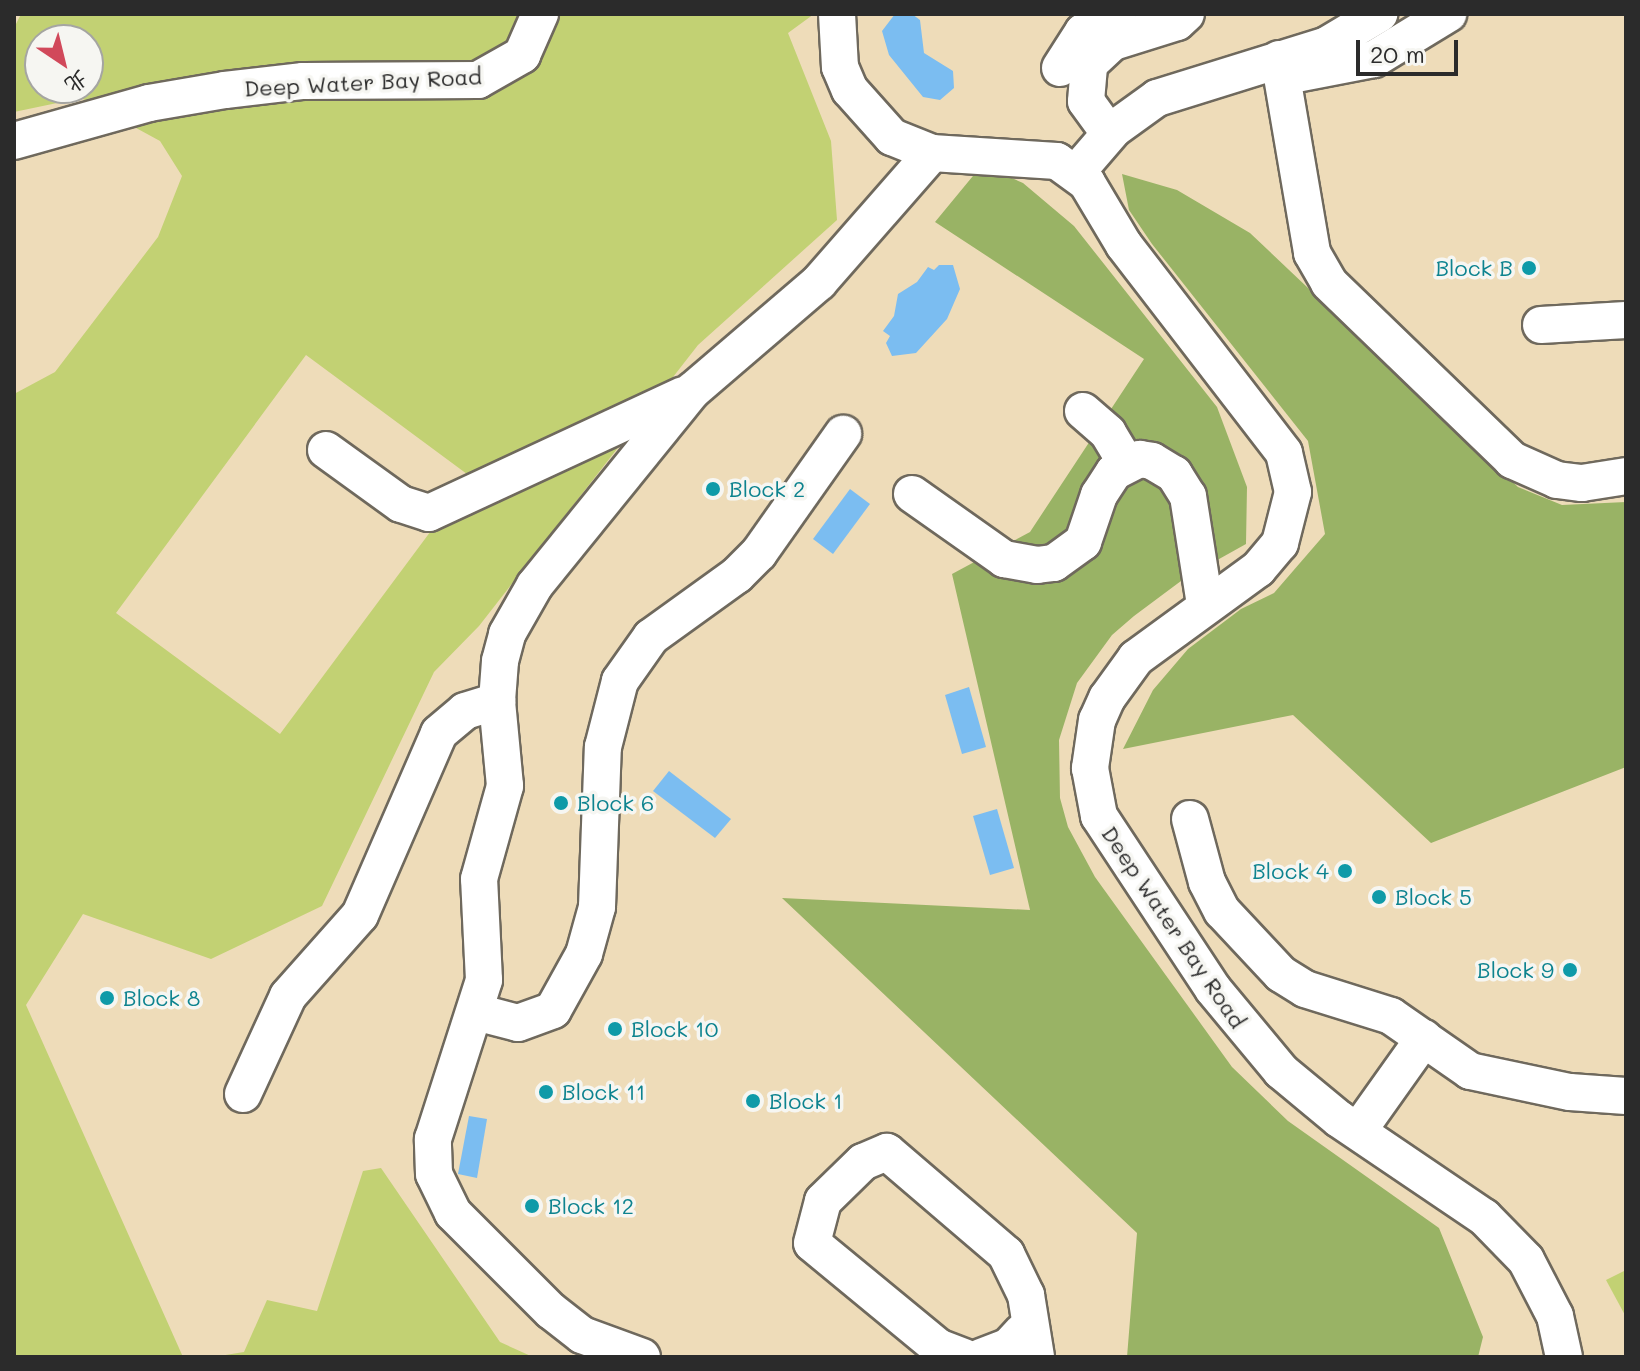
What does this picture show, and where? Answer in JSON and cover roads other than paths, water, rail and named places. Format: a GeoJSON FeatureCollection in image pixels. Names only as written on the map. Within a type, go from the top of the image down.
{"type":"FeatureCollection","features":[{"type":"Feature","properties":{"kind":"street","name":"Deep Water Bay Road"},"geometry":{"type":"LineString","coordinates":[[14,141],[149,103],[225,90],[303,81],[478,80],[522,55],[540,14]]}},
{"type":"Feature","properties":{"kind":"street"},"geometry":{"type":"LineString","coordinates":[[837,14],[840,67],[861,108],[892,137],[932,153],[1057,161],[1076,173],[1109,133],[1157,98],[1281,68],[1374,59],[1448,14]]}},
{"type":"Feature","properties":{"kind":"street"},"geometry":{"type":"LineString","coordinates":[[1060,68],[1083,32],[1118,14]]}},
{"type":"Feature","properties":{"kind":"street"},"geometry":{"type":"LineString","coordinates":[[1109,133],[1086,101],[1089,64],[1113,42],[1177,22],[1186,14]]}},
{"type":"Feature","properties":{"kind":"street"},"geometry":{"type":"LineString","coordinates":[[1281,68],[1379,14]]}},
{"type":"Feature","properties":{"kind":"street"},"geometry":{"type":"LineString","coordinates":[[1281,68],[1312,253],[1329,283],[1512,460],[1557,480],[1582,483],[1626,476]]}},
{"type":"Feature","properties":{"kind":"street"},"geometry":{"type":"LineString","coordinates":[[642,1357],[569,1327],[453,1213],[434,1174],[433,1139],[484,980],[479,879],[505,786],[497,701],[500,661],[519,608],[692,391],[819,282],[932,153]]}},
{"type":"Feature","properties":{"kind":"street","name":"Deep Water Bay Road"},"geometry":{"type":"LineString","coordinates":[[1076,173],[1124,245],[1274,437],[1291,472],[1292,512],[1280,543],[1258,569],[1205,604],[1136,658],[1107,698],[1097,720],[1090,768],[1099,816],[1115,848],[1234,1018],[1281,1071],[1358,1131],[1506,1237],[1542,1287],[1564,1357]]}},
{"type":"Feature","properties":{"kind":"street"},"geometry":{"type":"LineString","coordinates":[[1541,325],[1626,320]]}},
{"type":"Feature","properties":{"kind":"street"},"geometry":{"type":"LineString","coordinates":[[326,450],[401,504],[429,513],[692,391]]}},
{"type":"Feature","properties":{"kind":"street"},"geometry":{"type":"LineString","coordinates":[[1083,411],[1108,433],[1126,463]]}},
{"type":"Feature","properties":{"kind":"street"},"geometry":{"type":"LineString","coordinates":[[476,1012],[518,1023],[553,1010],[584,954],[597,907],[603,747],[620,681],[651,637],[737,575],[759,553],[843,434]]}},
{"type":"Feature","properties":{"kind":"street"},"geometry":{"type":"LineString","coordinates":[[912,494],[1004,559],[1037,565],[1054,563],[1083,542],[1105,483],[1126,463],[1152,461],[1182,485],[1205,604]]}},
{"type":"Feature","properties":{"kind":"street"},"geometry":{"type":"LineString","coordinates":[[243,1094],[288,996],[360,915],[439,733],[465,711],[497,701]]}},
{"type":"Feature","properties":{"kind":"street"},"geometry":{"type":"LineString","coordinates":[[1190,819],[1207,882],[1222,911],[1259,955],[1305,989],[1372,1008],[1424,1038],[1470,1071],[1570,1092],[1626,1096]]}},
{"type":"Feature","properties":{"kind":"street"},"geometry":{"type":"LineString","coordinates":[[1358,1131],[1424,1038]]}},
{"type":"Feature","properties":{"kind":"street"},"geometry":{"type":"LineString","coordinates":[[964,1357],[938,1347],[812,1243],[823,1201],[863,1162],[887,1152],[990,1236],[1018,1274],[1024,1341],[981,1357]]}},
{"type":"Feature","properties":{"kind":"water"},"geometry":{"type":"Polygon","coordinates":[[[895,14],[912,14],[920,20],[924,53],[953,71],[954,88],[940,100],[923,97],[889,55],[882,31],[895,14]]]}},
{"type":"Feature","properties":{"kind":"water"},"geometry":{"type":"Polygon","coordinates":[[[939,265],[953,265],[960,289],[947,319],[916,353],[892,356],[886,343],[890,336],[883,331],[894,316],[898,294],[917,282],[928,267],[934,270],[939,265]]]}},
{"type":"Feature","properties":{"kind":"water"},"geometry":{"type":"Polygon","coordinates":[[[850,489],[870,504],[833,554],[813,539],[850,489]]]}},
{"type":"Feature","properties":{"kind":"water"},"geometry":{"type":"Polygon","coordinates":[[[969,687],[986,747],[962,754],[945,695],[969,687]]]}},
{"type":"Feature","properties":{"kind":"water"},"geometry":{"type":"Polygon","coordinates":[[[669,771],[731,819],[715,838],[653,791],[669,771]]]}},
{"type":"Feature","properties":{"kind":"water"},"geometry":{"type":"Polygon","coordinates":[[[997,809],[1014,868],[990,875],[973,816],[997,809]]]}},
{"type":"Feature","properties":{"kind":"water"},"geometry":{"type":"Polygon","coordinates":[[[469,1116],[487,1119],[477,1178],[458,1174],[469,1116]]]}},
{"type":"Feature","properties":{"kind":"place","name":"Block B"},"geometry":{"type":"Point","coordinates":[1529,268]}},
{"type":"Feature","properties":{"kind":"place","name":"Block 2"},"geometry":{"type":"Point","coordinates":[713,489]}},
{"type":"Feature","properties":{"kind":"place","name":"Block 6"},"geometry":{"type":"Point","coordinates":[561,803]}},
{"type":"Feature","properties":{"kind":"place","name":"Block 4"},"geometry":{"type":"Point","coordinates":[1345,871]}},
{"type":"Feature","properties":{"kind":"place","name":"Block 5"},"geometry":{"type":"Point","coordinates":[1379,897]}},
{"type":"Feature","properties":{"kind":"place","name":"Block 9"},"geometry":{"type":"Point","coordinates":[1570,970]}},
{"type":"Feature","properties":{"kind":"place","name":"Block 8"},"geometry":{"type":"Point","coordinates":[107,998]}},
{"type":"Feature","properties":{"kind":"place","name":"Block 10"},"geometry":{"type":"Point","coordinates":[615,1029]}},
{"type":"Feature","properties":{"kind":"place","name":"Block 11"},"geometry":{"type":"Point","coordinates":[546,1092]}},
{"type":"Feature","properties":{"kind":"place","name":"Block 1"},"geometry":{"type":"Point","coordinates":[753,1101]}},
{"type":"Feature","properties":{"kind":"place","name":"Block 12"},"geometry":{"type":"Point","coordinates":[532,1206]}}]}
